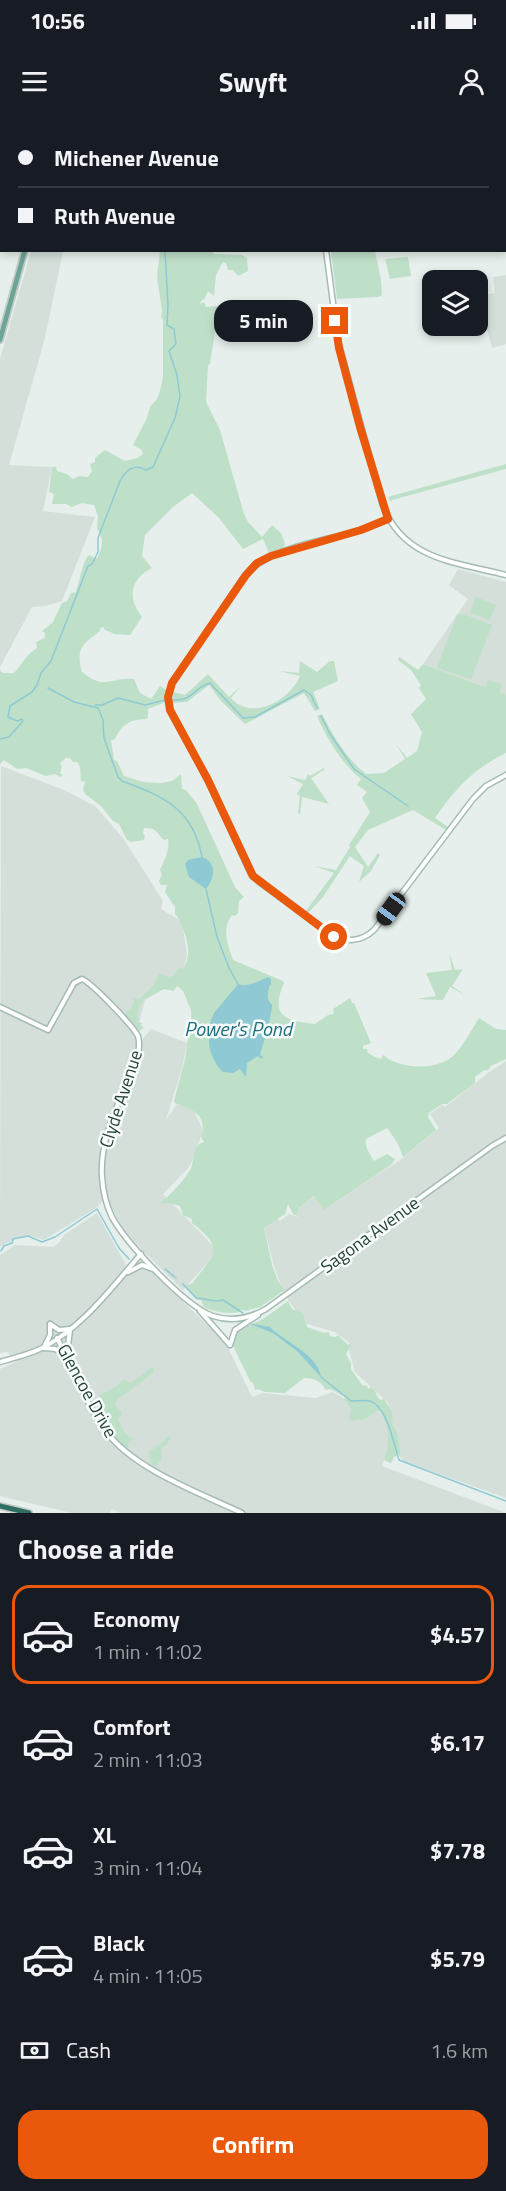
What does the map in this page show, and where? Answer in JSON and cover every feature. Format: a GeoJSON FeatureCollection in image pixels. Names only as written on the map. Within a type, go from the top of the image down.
{"type":"FeatureCollection","features":[{"type":"Feature","properties":{"kind":"highway"},"geometry":{"type":"LineString","coordinates":[[0,1506],[28,1513]]}},
{"type":"Feature","properties":{"kind":"main road"},"geometry":{"type":"LineString","coordinates":[[0,340],[24,252]]}},
{"type":"Feature","properties":{"kind":"street"},"geometry":{"type":"LineString","coordinates":[[326,252],[338,341],[367,453],[388,519],[405,541],[436,558],[506,575]]}},
{"type":"Feature","properties":{"kind":"street"},"geometry":{"type":"LineString","coordinates":[[388,519],[361,530],[271,556],[255,566],[244,577],[172,683],[168,697],[170,710],[208,780],[253,876],[330,934],[341,939],[357,940],[374,930],[473,799],[486,786],[506,775]]}},
{"type":"Feature","properties":{"kind":"street","name":"Clyde Avenue"},"geometry":{"type":"LineString","coordinates":[[0,1007],[48,1030],[74,983],[82,979],[95,988],[137,1035],[140,1047],[107,1137],[102,1171],[108,1209],[117,1226],[158,1272],[198,1308],[210,1315],[228,1319]]}},
{"type":"Feature","properties":{"kind":"street","name":"Sagona Avenue"},"geometry":{"type":"LineString","coordinates":[[228,1319],[259,1313],[506,1138]]}},
{"type":"Feature","properties":{"kind":"street"},"geometry":{"type":"LineString","coordinates":[[0,1362],[44,1348],[70,1330],[128,1272],[141,1254]]}},
{"type":"Feature","properties":{"kind":"street"},"geometry":{"type":"LineString","coordinates":[[128,1272],[142,1264],[158,1272]]}},
{"type":"Feature","properties":{"kind":"street"},"geometry":{"type":"LineString","coordinates":[[198,1308],[230,1345],[235,1330],[259,1313]]}},
{"type":"Feature","properties":{"kind":"street"},"geometry":{"type":"LineString","coordinates":[[44,1348],[50,1335],[50,1324],[59,1330],[70,1330]]}},
{"type":"Feature","properties":{"kind":"street"},"geometry":{"type":"LineString","coordinates":[[67,1357],[66,1345],[70,1330]]}},
{"type":"Feature","properties":{"kind":"street","name":"Glencoe Drive"},"geometry":{"type":"LineString","coordinates":[[57,1338],[104,1430],[117,1445],[139,1461],[242,1513]]}},
{"type":"Feature","properties":{"kind":"street"},"geometry":{"type":"LineString","coordinates":[[44,1348],[55,1349],[67,1357]]}},
{"type":"Feature","properties":{"kind":"shaded area"},"geometry":{"type":"Polygon","coordinates":[[[31,252],[63,252],[45,338],[9,465],[52,467],[43,511],[95,517],[62,601],[32,607],[0,667],[0,359],[31,252]]]}},
{"type":"Feature","properties":{"kind":"shaded area"},"geometry":{"type":"Polygon","coordinates":[[[506,275],[506,344],[492,348],[488,333],[488,294],[495,293],[493,277],[506,275]]]}},
{"type":"Feature","properties":{"kind":"shaded area"},"geometry":{"type":"Polygon","coordinates":[[[458,569],[506,582],[506,694],[500,692],[502,684],[485,687],[423,664],[468,599],[449,585],[458,569]]]}},
{"type":"Feature","properties":{"kind":"shaded area"},"geometry":{"type":"Polygon","coordinates":[[[1,766],[64,790],[95,806],[123,838],[163,901],[161,909],[179,920],[183,928],[187,955],[184,967],[164,989],[145,1000],[137,1031],[142,1040],[151,1029],[187,1043],[166,1120],[177,1104],[194,1110],[203,1131],[190,1166],[163,1194],[218,1251],[183,1290],[136,1244],[123,1228],[110,1205],[104,1165],[106,1148],[121,1107],[117,1105],[100,1151],[99,1175],[103,1200],[96,1208],[44,1240],[31,1236],[15,1239],[0,1247],[1,766]]]}},
{"type":"Feature","properties":{"kind":"shaded area"},"geometry":{"type":"Polygon","coordinates":[[[506,1061],[506,1498],[403,1461],[388,1403],[355,1372],[349,1350],[350,1343],[335,1332],[304,1323],[281,1285],[264,1227],[278,1218],[280,1221],[289,1214],[297,1217],[299,1208],[315,1196],[324,1210],[400,1160],[439,1128],[430,1114],[442,1105],[445,1107],[506,1061]]]}},
{"type":"Feature","properties":{"kind":"shaded area"},"geometry":{"type":"Polygon","coordinates":[[[97,1213],[126,1265],[133,1271],[142,1266],[150,1270],[220,1337],[229,1350],[252,1397],[263,1393],[316,1398],[332,1392],[342,1397],[350,1407],[381,1412],[389,1434],[389,1446],[382,1466],[506,1513],[120,1513],[112,1509],[110,1513],[72,1513],[0,1496],[0,1369],[16,1362],[8,1352],[0,1353],[0,1255],[15,1245],[53,1247],[64,1235],[97,1213]]]}},
{"type":"Feature","properties":{"kind":"green space"},"geometry":{"type":"Polygon","coordinates":[[[160,252],[212,252],[242,255],[247,258],[248,271],[238,276],[233,270],[228,270],[226,263],[223,262],[216,275],[214,296],[208,291],[200,304],[204,302],[206,307],[219,306],[208,365],[206,402],[220,430],[248,522],[262,537],[272,525],[281,533],[285,544],[283,548],[269,553],[263,539],[243,549],[219,518],[192,493],[173,507],[145,535],[142,556],[152,568],[139,578],[133,590],[134,603],[142,617],[130,635],[115,634],[103,627],[100,628],[100,631],[82,647],[79,657],[82,672],[97,681],[134,679],[140,693],[151,699],[160,686],[166,690],[166,702],[148,709],[146,719],[135,720],[127,724],[114,740],[111,740],[114,760],[117,761],[124,776],[143,782],[172,781],[181,774],[182,789],[186,790],[197,804],[235,887],[244,897],[239,901],[238,913],[235,916],[232,915],[227,926],[226,938],[233,960],[283,981],[279,1009],[288,1018],[315,1024],[328,1015],[334,1014],[333,1009],[350,998],[371,1043],[363,1046],[363,1049],[367,1049],[368,1053],[379,1059],[383,1055],[398,1063],[418,1066],[437,1064],[453,1056],[479,1018],[496,1029],[506,1030],[506,1059],[483,1071],[475,1077],[475,1083],[447,1104],[442,1104],[429,1113],[428,1117],[436,1130],[403,1157],[397,1142],[387,1128],[366,1139],[366,1142],[374,1161],[387,1154],[395,1159],[391,1165],[324,1210],[314,1196],[299,1208],[297,1216],[293,1214],[288,1204],[285,1214],[264,1228],[272,1265],[278,1281],[285,1290],[260,1307],[245,1311],[242,1309],[236,1313],[218,1312],[204,1307],[201,1300],[197,1300],[187,1288],[186,1286],[193,1283],[212,1257],[213,1247],[208,1237],[192,1223],[192,1219],[183,1215],[180,1206],[168,1203],[159,1204],[174,1191],[191,1169],[196,1148],[204,1142],[201,1137],[203,1129],[200,1118],[193,1111],[174,1101],[188,1037],[192,1032],[191,1010],[183,991],[177,986],[174,991],[164,989],[144,999],[137,1017],[138,1022],[144,1027],[140,1031],[124,1016],[134,1003],[133,998],[139,999],[153,986],[159,974],[170,977],[175,975],[178,968],[183,969],[188,958],[186,939],[180,921],[175,914],[175,907],[165,892],[167,885],[161,885],[159,881],[168,839],[164,840],[154,830],[144,828],[144,840],[132,842],[127,840],[119,824],[85,794],[83,789],[85,782],[81,781],[80,767],[70,758],[60,763],[62,767],[60,773],[63,775],[60,777],[55,774],[46,776],[26,768],[17,769],[4,760],[0,764],[0,670],[3,673],[14,673],[37,648],[36,642],[45,638],[45,633],[42,631],[53,622],[62,603],[67,601],[71,593],[76,592],[87,558],[89,555],[97,559],[101,547],[102,540],[97,529],[98,516],[94,505],[82,503],[72,507],[66,504],[52,504],[54,494],[49,492],[52,467],[56,467],[57,471],[73,479],[79,476],[88,477],[92,471],[90,464],[95,462],[95,458],[105,450],[125,461],[143,454],[142,450],[133,445],[150,407],[157,399],[163,377],[163,320],[157,277],[160,252]]]}},
{"type":"Feature","properties":{"kind":"green space"},"geometry":{"type":"Polygon","coordinates":[[[331,252],[375,252],[382,295],[337,299],[331,252]]]}},
{"type":"Feature","properties":{"kind":"green space"},"geometry":{"type":"Polygon","coordinates":[[[408,257],[411,276],[390,279],[385,259],[408,257]]]}},
{"type":"Feature","properties":{"kind":"green space"},"geometry":{"type":"Polygon","coordinates":[[[506,464],[506,469],[391,502],[388,497],[506,464]]]}},
{"type":"Feature","properties":{"kind":"green space"},"geometry":{"type":"Polygon","coordinates":[[[476,597],[496,605],[490,620],[470,613],[476,597]]]}},
{"type":"Feature","properties":{"kind":"green space"},"geometry":{"type":"Polygon","coordinates":[[[463,614],[492,625],[471,679],[437,668],[457,615],[463,614]]]}},
{"type":"Feature","properties":{"kind":"green space"},"geometry":{"type":"Polygon","coordinates":[[[399,657],[418,670],[423,664],[485,687],[488,680],[502,684],[500,692],[506,694],[506,753],[466,780],[450,797],[435,818],[448,827],[446,830],[413,810],[368,830],[355,847],[368,867],[378,853],[380,855],[371,871],[359,882],[364,866],[350,856],[323,897],[307,914],[305,912],[334,873],[314,866],[336,870],[370,812],[362,798],[367,792],[357,785],[361,779],[336,750],[317,716],[322,714],[341,747],[366,774],[384,773],[405,759],[396,744],[407,758],[417,751],[422,732],[411,714],[426,699],[419,688],[421,685],[411,670],[398,660],[399,657]]]}},
{"type":"Feature","properties":{"kind":"green space"},"geometry":{"type":"Polygon","coordinates":[[[300,661],[317,672],[330,661],[334,661],[338,681],[313,692],[320,709],[315,711],[304,693],[245,724],[221,701],[209,685],[187,702],[172,703],[173,692],[185,695],[208,674],[229,697],[241,686],[231,698],[240,705],[259,708],[270,705],[288,693],[300,676],[279,671],[299,673],[300,661]]]}},
{"type":"Feature","properties":{"kind":"green space"},"geometry":{"type":"Polygon","coordinates":[[[324,768],[311,778],[329,804],[302,797],[300,814],[298,813],[300,796],[297,794],[303,784],[287,776],[305,780],[308,774],[310,776],[324,768]]]}},
{"type":"Feature","properties":{"kind":"green space"},"geometry":{"type":"Polygon","coordinates":[[[449,952],[455,970],[463,969],[452,986],[465,995],[450,987],[443,1000],[417,999],[436,996],[426,973],[452,970],[449,952]]]}},
{"type":"Feature","properties":{"kind":"green space"},"geometry":{"type":"Polygon","coordinates":[[[288,1301],[292,1309],[303,1313],[307,1327],[324,1333],[329,1332],[330,1336],[338,1335],[348,1345],[352,1343],[346,1354],[351,1363],[351,1369],[362,1385],[369,1389],[371,1387],[379,1399],[384,1399],[392,1412],[402,1460],[399,1455],[394,1457],[391,1463],[384,1460],[388,1436],[381,1412],[377,1411],[365,1419],[350,1421],[349,1416],[352,1410],[344,1399],[345,1397],[330,1389],[326,1390],[317,1381],[304,1378],[285,1393],[255,1390],[234,1348],[234,1335],[237,1331],[263,1319],[288,1301]]]}},
{"type":"Feature","properties":{"kind":"green space"},"geometry":{"type":"Polygon","coordinates":[[[152,1367],[154,1371],[152,1374],[117,1400],[115,1404],[122,1413],[118,1419],[124,1431],[133,1438],[127,1448],[102,1421],[98,1408],[100,1395],[117,1386],[124,1379],[131,1383],[152,1367]]]}},
{"type":"Feature","properties":{"kind":"green space"},"geometry":{"type":"Polygon","coordinates":[[[171,1435],[168,1444],[162,1448],[161,1461],[157,1466],[152,1465],[148,1453],[171,1435]]]}},
{"type":"Feature","properties":{"kind":"water"},"geometry":{"type":"Polygon","coordinates":[[[202,857],[207,859],[213,871],[206,889],[189,877],[185,864],[188,860],[202,857]]]}},
{"type":"Feature","properties":{"kind":"water","name":"Power's Pond"},"geometry":{"type":"Polygon","coordinates":[[[269,977],[271,986],[270,984],[268,1000],[272,1005],[260,1055],[263,1057],[261,1059],[258,1056],[247,1063],[246,1077],[240,1069],[233,1073],[223,1072],[214,1060],[209,1043],[208,1028],[214,1013],[238,984],[250,984],[269,977]]]}},
{"type":"Feature","properties":{"kind":"water"},"geometry":{"type":"Polygon","coordinates":[[[248,1323],[270,1327],[307,1355],[319,1369],[321,1377],[297,1351],[273,1333],[248,1323]]]}},
{"type":"Feature","properties":{"kind":"waterway"},"geometry":{"type":"LineString","coordinates":[[0,739],[9,737],[23,721],[8,717],[10,706],[32,692],[41,673],[51,661],[88,566],[92,564],[98,552],[98,538],[120,481],[131,469],[138,467],[146,470],[153,467],[175,418],[180,396],[177,375],[169,351],[176,344],[174,329],[167,325],[165,252]]}},
{"type":"Feature","properties":{"kind":"waterway"},"geometry":{"type":"LineString","coordinates":[[173,700],[186,698],[200,687],[210,683],[243,718],[255,717],[304,690],[311,695],[317,708]]}},
{"type":"Feature","properties":{"kind":"waterway"},"geometry":{"type":"LineString","coordinates":[[48,688],[74,702],[98,708],[103,720],[104,738],[118,777],[122,781],[164,799],[175,807],[192,827],[202,857]]}},
{"type":"Feature","properties":{"kind":"waterway"},"geometry":{"type":"LineString","coordinates":[[95,705],[102,705],[118,698],[145,705],[165,700]]}},
{"type":"Feature","properties":{"kind":"waterway"},"geometry":{"type":"LineString","coordinates":[[321,716],[330,734],[354,769],[408,806]]}},
{"type":"Feature","properties":{"kind":"waterway"},"geometry":{"type":"LineString","coordinates":[[206,889],[217,937],[238,984]]}},
{"type":"Feature","properties":{"kind":"waterway"},"geometry":{"type":"LineString","coordinates":[[1,1251],[4,1246],[12,1243],[13,1239],[28,1236],[42,1242],[55,1237],[97,1209],[119,1248],[129,1259]]}},
{"type":"Feature","properties":{"kind":"waterway"},"geometry":{"type":"LineString","coordinates":[[165,1269],[176,1278]]}},
{"type":"Feature","properties":{"kind":"waterway"},"geometry":{"type":"LineString","coordinates":[[183,1284],[196,1298],[223,1300],[243,1313]]}},
{"type":"Feature","properties":{"kind":"waterway"},"geometry":{"type":"LineString","coordinates":[[321,1377],[351,1401],[370,1401],[376,1404],[389,1427],[399,1460],[506,1501]]}},
{"type":"Feature","properties":{"kind":"route"},"geometry":{"type":"LineString","coordinates":[[334,937],[253,876],[208,780],[170,710],[168,697],[172,683],[244,577],[257,563],[271,556],[361,530],[388,519],[360,427],[339,348],[335,321]]}}]}
